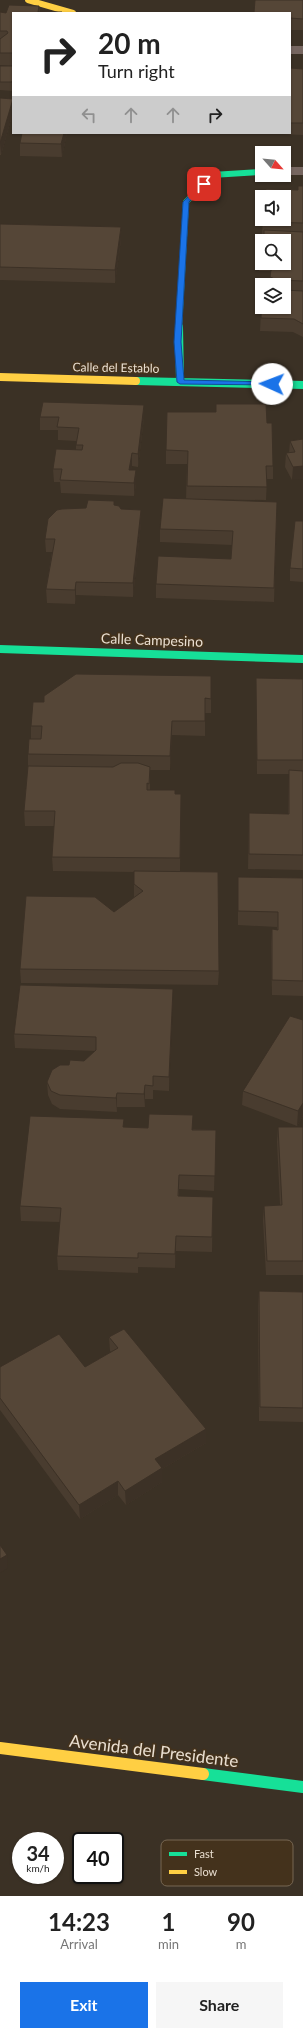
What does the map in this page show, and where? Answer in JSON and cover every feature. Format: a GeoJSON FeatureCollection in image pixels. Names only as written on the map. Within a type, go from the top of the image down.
{"type":"FeatureCollection","features":[{"type":"Feature","properties":{"kind":"street"},"geometry":{"type":"LineString","coordinates":[[28,0],[70,12]]}},
{"type":"Feature","properties":{"kind":"street"},"geometry":{"type":"LineString","coordinates":[[291,50],[303,50]]}},
{"type":"Feature","properties":{"kind":"street"},"geometry":{"type":"LineString","coordinates":[[291,171],[303,171]]}},
{"type":"Feature","properties":{"kind":"street"},"geometry":{"type":"LineString","coordinates":[[180,382],[178,342],[186,202],[212,175],[255,172]]}},
{"type":"Feature","properties":{"kind":"street","name":"Calle del Establo"},"geometry":{"type":"LineString","coordinates":[[0,377],[303,385]]}},
{"type":"Feature","properties":{"kind":"street","name":"Calle Campesino"},"geometry":{"type":"LineString","coordinates":[[0,649],[303,659]]}},
{"type":"Feature","properties":{"kind":"street","name":"Avenida del Presidente"},"geometry":{"type":"LineString","coordinates":[[0,1748],[303,1787]]}},
{"type":"Feature","properties":{"kind":"building"},"geometry":{"type":"Polygon","coordinates":[[[255,0],[303,0],[303,19],[291,18],[291,12],[254,12],[255,0]]]}},
{"type":"Feature","properties":{"kind":"building"},"geometry":{"type":"Polygon","coordinates":[[[9,5],[39,6],[38,12],[12,12],[12,53],[0,53],[0,39],[8,33],[7,31],[0,31],[0,12],[6,13],[9,5]]]}},
{"type":"Feature","properties":{"kind":"building"},"geometry":{"type":"Polygon","coordinates":[[[0,66],[12,66],[12,82],[0,82],[0,66]]]}},
{"type":"Feature","properties":{"kind":"building"},"geometry":{"type":"Polygon","coordinates":[[[291,68],[303,69],[303,123],[291,123],[291,68]]]}},
{"type":"Feature","properties":{"kind":"building"},"geometry":{"type":"Polygon","coordinates":[[[0,98],[12,99],[12,102],[0,143],[0,98]]]}},
{"type":"Feature","properties":{"kind":"building"},"geometry":{"type":"Polygon","coordinates":[[[22,134],[64,134],[61,144],[20,143],[22,134]]]}},
{"type":"Feature","properties":{"kind":"building"},"geometry":{"type":"Polygon","coordinates":[[[298,186],[303,186],[303,223],[291,223],[291,190],[266,189],[298,190],[298,186]]]}},
{"type":"Feature","properties":{"kind":"building"},"geometry":{"type":"Polygon","coordinates":[[[0,224],[121,227],[115,270],[0,267],[0,224]]]}},
{"type":"Feature","properties":{"kind":"building"},"geometry":{"type":"Polygon","coordinates":[[[264,230],[303,232],[303,281],[291,281],[291,278],[270,277],[271,270],[291,270],[291,234],[264,234],[264,230]]]}},
{"type":"Feature","properties":{"kind":"building"},"geometry":{"type":"Polygon","coordinates":[[[291,290],[303,291],[303,324],[294,319],[261,318],[261,314],[291,314],[291,290]]]}},
{"type":"Feature","properties":{"kind":"building"},"geometry":{"type":"Polygon","coordinates":[[[43,402],[144,405],[138,454],[132,453],[129,470],[136,470],[134,483],[60,480],[62,469],[53,469],[56,449],[82,450],[83,445],[76,445],[79,428],[57,427],[59,417],[40,417],[43,402]]]}},
{"type":"Feature","properties":{"kind":"building"},"geometry":{"type":"Polygon","coordinates":[[[216,404],[266,404],[267,423],[272,423],[273,466],[266,466],[267,487],[187,486],[188,451],[166,450],[167,412],[216,412],[216,404]]]}},
{"type":"Feature","properties":{"kind":"building"},"geometry":{"type":"Polygon","coordinates":[[[303,439],[303,466],[293,467],[286,453],[295,452],[290,441],[303,439]]]}},
{"type":"Feature","properties":{"kind":"building"},"geometry":{"type":"Polygon","coordinates":[[[163,498],[277,502],[274,588],[156,584],[158,556],[231,559],[233,531],[160,529],[163,498]]]}},
{"type":"Feature","properties":{"kind":"building"},"geometry":{"type":"Polygon","coordinates":[[[88,500],[114,501],[114,505],[119,506],[121,509],[141,510],[133,583],[76,582],[75,590],[46,589],[55,539],[45,539],[48,519],[57,510],[86,508],[88,500]]]}},
{"type":"Feature","properties":{"kind":"building"},"geometry":{"type":"Polygon","coordinates":[[[295,521],[303,521],[303,569],[290,568],[295,521]]]}},
{"type":"Feature","properties":{"kind":"building"},"geometry":{"type":"Polygon","coordinates":[[[76,674],[211,676],[211,699],[205,698],[205,721],[172,721],[170,756],[28,754],[29,739],[41,739],[42,726],[31,726],[33,702],[44,702],[44,696],[76,674]]]}},
{"type":"Feature","properties":{"kind":"building"},"geometry":{"type":"Polygon","coordinates":[[[256,678],[303,679],[303,760],[257,760],[256,678]]]}},
{"type":"Feature","properties":{"kind":"building"},"geometry":{"type":"Polygon","coordinates":[[[121,763],[138,763],[150,767],[149,784],[147,783],[147,790],[175,790],[175,794],[181,794],[180,858],[52,857],[55,811],[24,811],[28,766],[113,767],[121,763]]]}},
{"type":"Feature","properties":{"kind":"building"},"geometry":{"type":"Polygon","coordinates":[[[289,770],[303,771],[303,855],[249,854],[249,813],[289,814],[289,770]]]}},
{"type":"Feature","properties":{"kind":"building"},"geometry":{"type":"Polygon","coordinates":[[[134,871],[218,872],[219,971],[20,969],[26,896],[95,897],[114,912],[143,891],[134,884],[134,871]]]}},
{"type":"Feature","properties":{"kind":"building"},"geometry":{"type":"Polygon","coordinates":[[[238,877],[303,878],[303,981],[272,980],[272,929],[278,930],[278,912],[238,911],[238,877]]]}},
{"type":"Feature","properties":{"kind":"building"},"geometry":{"type":"Polygon","coordinates":[[[20,985],[173,989],[169,1077],[153,1076],[153,1086],[145,1085],[144,1094],[117,1093],[116,1098],[60,1095],[51,1091],[47,1082],[52,1070],[60,1065],[69,1065],[70,1060],[84,1061],[96,1050],[96,1037],[14,1034],[20,985]]]}},
{"type":"Feature","properties":{"kind":"building"},"geometry":{"type":"Polygon","coordinates":[[[290,1016],[303,1020],[303,1103],[298,1111],[243,1091],[290,1016]]]}},
{"type":"Feature","properties":{"kind":"building"},"geometry":{"type":"Polygon","coordinates":[[[149,1114],[193,1115],[192,1130],[216,1130],[215,1176],[179,1175],[178,1196],[213,1197],[212,1237],[176,1236],[175,1254],[138,1253],[138,1258],[57,1256],[61,1208],[20,1206],[30,1116],[124,1119],[123,1127],[148,1128],[149,1114]]]}},
{"type":"Feature","properties":{"kind":"building"},"geometry":{"type":"Polygon","coordinates":[[[278,1127],[303,1127],[303,1261],[267,1261],[264,1206],[282,1205],[278,1127]]]}},
{"type":"Feature","properties":{"kind":"building"},"geometry":{"type":"Polygon","coordinates":[[[259,1291],[303,1292],[303,1408],[260,1407],[259,1291]]]}},
{"type":"Feature","properties":{"kind":"building"},"geometry":{"type":"Polygon","coordinates":[[[124,1329],[206,1429],[155,1459],[162,1468],[125,1491],[118,1481],[79,1505],[0,1398],[0,1367],[59,1334],[85,1367],[118,1348],[109,1337],[124,1329]]]}},
{"type":"Feature","properties":{"kind":"building"},"geometry":{"type":"Polygon","coordinates":[[[0,1545],[7,1555],[0,1559],[0,1545]]]}},
{"type":"Feature","properties":{"kind":"traffic: fast"},"geometry":{"type":"LineString","coordinates":[[180,381],[178,342],[186,202],[212,175],[255,172]]}},
{"type":"Feature","properties":{"kind":"traffic: fast"},"geometry":{"type":"LineString","coordinates":[[136,381],[303,385]]}},
{"type":"Feature","properties":{"kind":"traffic: fast"},"geometry":{"type":"LineString","coordinates":[[0,649],[303,659]]}},
{"type":"Feature","properties":{"kind":"traffic: fast"},"geometry":{"type":"LineString","coordinates":[[203,1774],[303,1787]]}},
{"type":"Feature","properties":{"kind":"traffic: slow"},"geometry":{"type":"LineString","coordinates":[[28,0],[70,12]]}},
{"type":"Feature","properties":{"kind":"traffic: slow"},"geometry":{"type":"LineString","coordinates":[[0,377],[136,381]]}},
{"type":"Feature","properties":{"kind":"traffic: slow"},"geometry":{"type":"LineString","coordinates":[[0,1748],[203,1774]]}},
{"type":"Feature","properties":{"kind":"route"},"geometry":{"type":"LineString","coordinates":[[204,184],[186,202],[178,342],[180,382],[272,384]]}}]}
